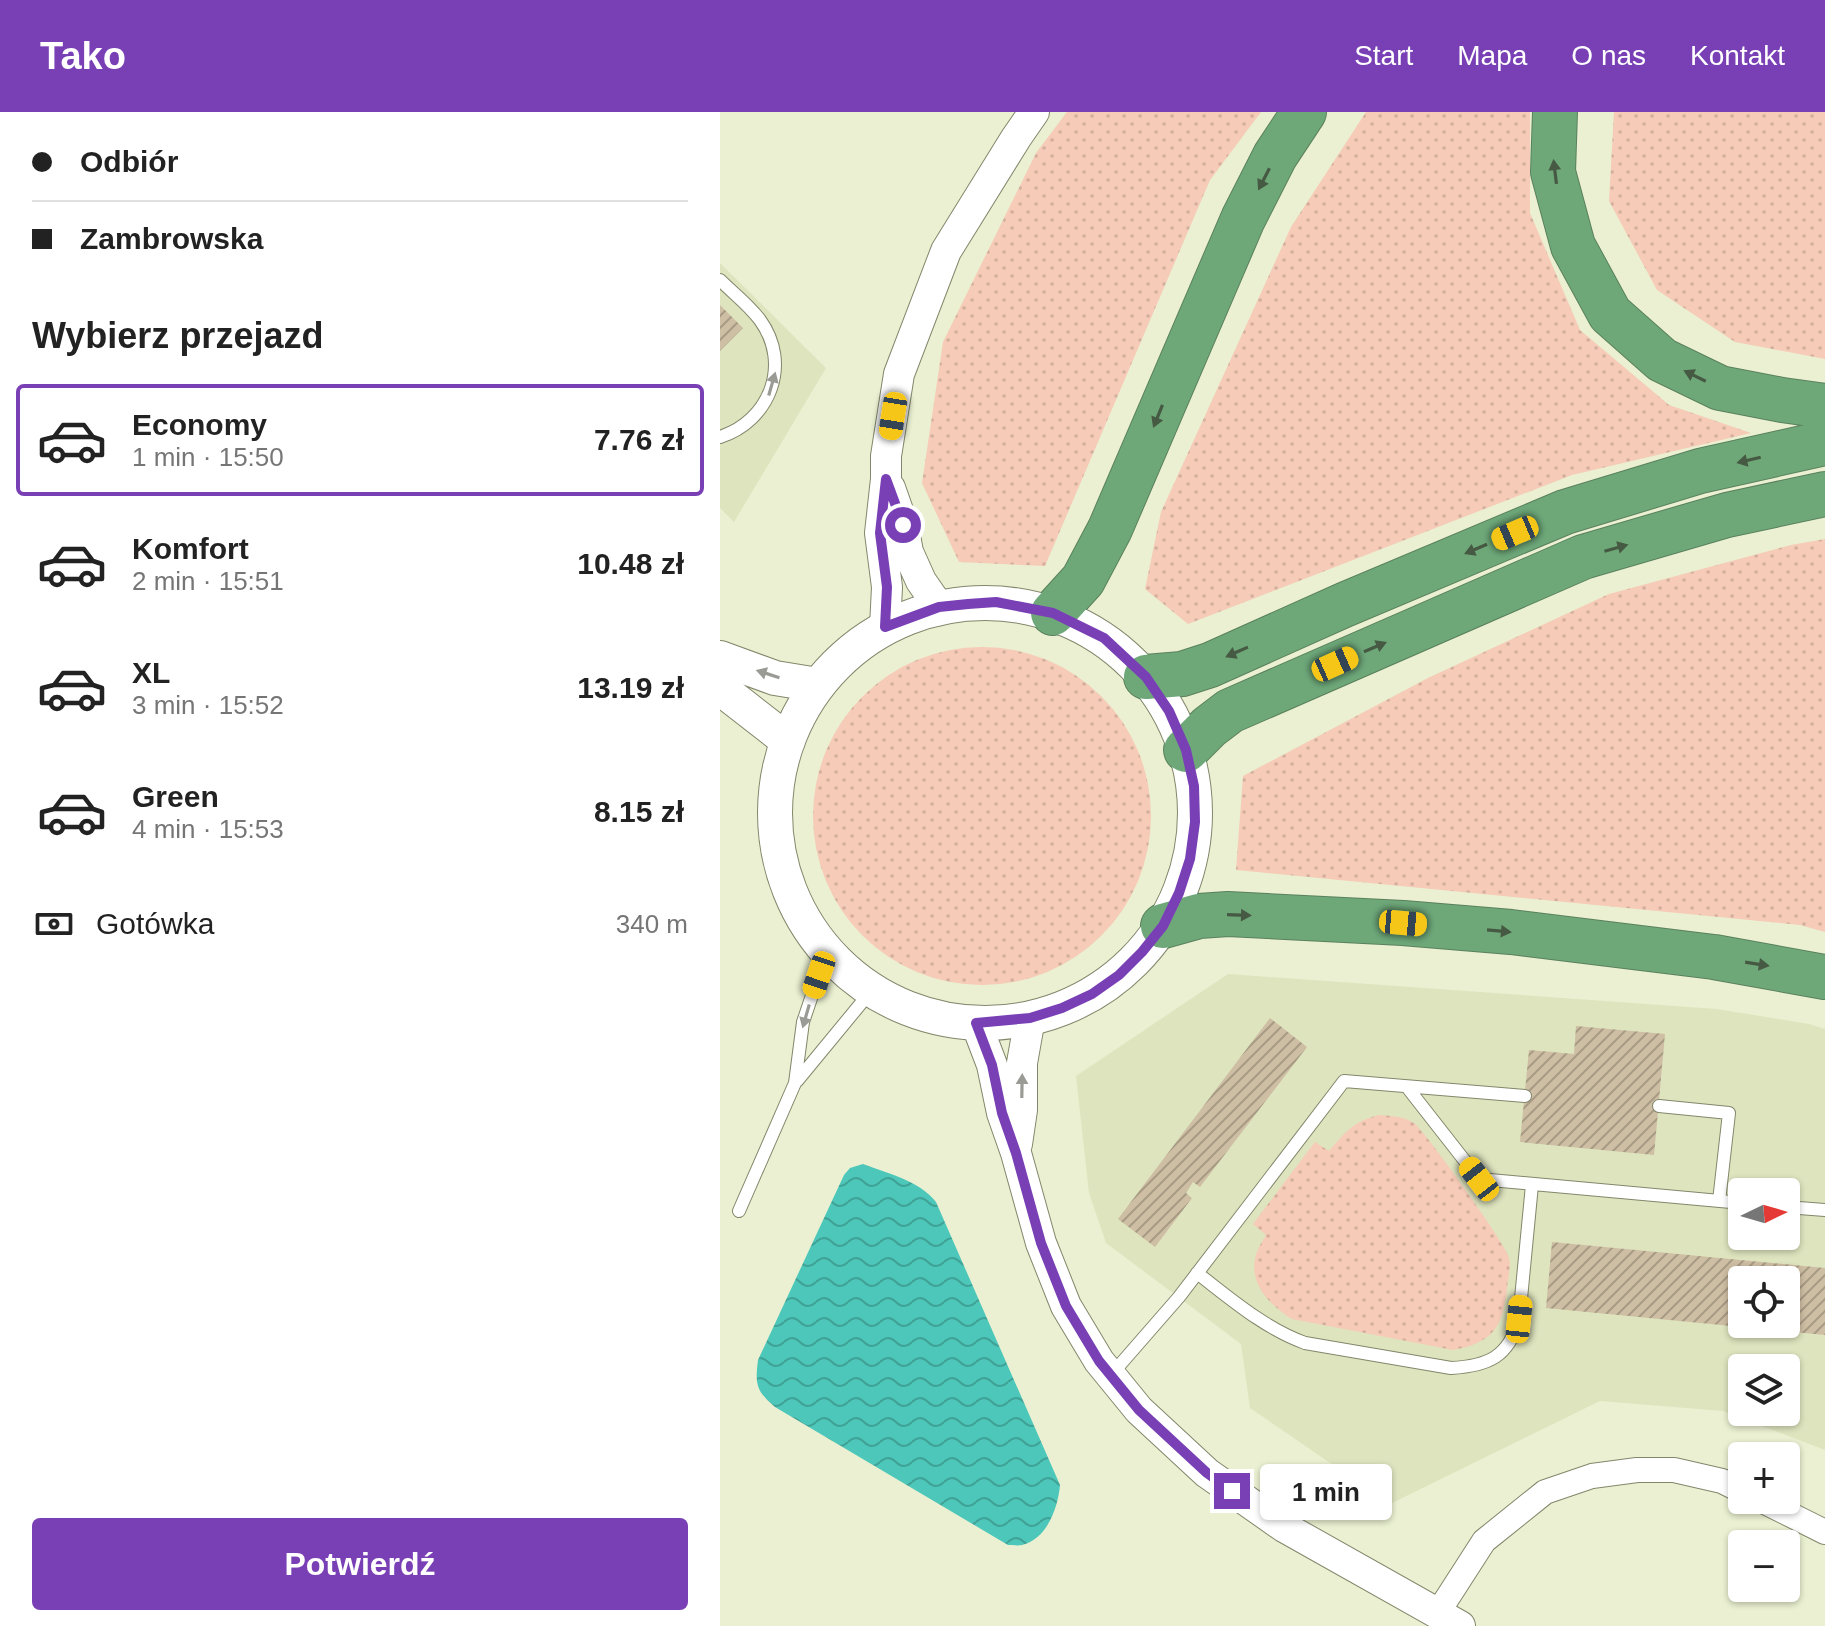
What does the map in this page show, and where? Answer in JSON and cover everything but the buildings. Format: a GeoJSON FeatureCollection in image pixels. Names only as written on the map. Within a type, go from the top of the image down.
{"type":"FeatureCollection","features":[{"type":"Feature","properties":{"kind":"highway"},"geometry":{"type":"LineString","coordinates":[[1053,613],[1083,580],[1110,529],[1243,219],[1275,156],[1304,112]]}},
{"type":"Feature","properties":{"kind":"highway"},"geometry":{"type":"LineString","coordinates":[[1555,112],[1553,172],[1573,246],[1610,314],[1662,360],[1720,388],[1825,406]]}},
{"type":"Feature","properties":{"kind":"highway"},"geometry":{"type":"LineString","coordinates":[[1146,677],[1182,674],[1210,665],[1565,512],[1700,471],[1825,443]]}},
{"type":"Feature","properties":{"kind":"highway"},"geometry":{"type":"LineString","coordinates":[[1186,750],[1230,711],[1583,557],[1727,515],[1825,494]]}},
{"type":"Feature","properties":{"kind":"highway"},"geometry":{"type":"LineString","coordinates":[[1163,926],[1199,916],[1228,914],[1434,926],[1511,932],[1714,957],[1825,977]]}},
{"type":"Feature","properties":{"kind":"main road"},"geometry":{"type":"LineString","coordinates":[[996,602],[1053,613],[1104,638],[1146,677],[1169,711],[1186,750],[1194,786],[1195,822],[1190,859],[1179,893],[1163,926],[1119,975],[1092,994],[1062,1008],[1030,1018],[976,1023],[937,1017],[899,1005],[872,990],[827,951],[801,914],[784,873],[776,829],[777,784],[788,741],[818,685],[849,652],[885,627],[939,607],[996,602]]}},
{"type":"Feature","properties":{"kind":"main road"},"geometry":{"type":"LineString","coordinates":[[720,658],[775,678],[818,685]]}},
{"type":"Feature","properties":{"kind":"main road"},"geometry":{"type":"LineString","coordinates":[[720,688],[788,741]]}},
{"type":"Feature","properties":{"kind":"street"},"geometry":{"type":"LineString","coordinates":[[885,627],[887,587],[880,533],[886,456],[899,374],[946,251],[1034,112]]}},
{"type":"Feature","properties":{"kind":"street"},"geometry":{"type":"LineString","coordinates":[[886,479],[903,525],[908,552],[921,581],[939,607]]}},
{"type":"Feature","properties":{"kind":"street"},"geometry":{"type":"LineString","coordinates":[[1016,1153],[1022,1110],[1022,1063],[1030,1018]]}},
{"type":"Feature","properties":{"kind":"street"},"geometry":{"type":"LineString","coordinates":[[976,1023],[992,1065],[1002,1113],[1041,1243],[1066,1306],[1099,1361],[1139,1410],[1207,1473],[1284,1527],[1449,1620],[1484,1541],[1545,1492],[1592,1476],[1637,1470],[1674,1470],[1728,1484]]}},
{"type":"Feature","properties":{"kind":"street"},"geometry":{"type":"LineString","coordinates":[[1789,1514],[1825,1532]]}},
{"type":"Feature","properties":{"kind":"lane"},"geometry":{"type":"LineString","coordinates":[[720,280],[760,320],[775,351],[776,368],[773,386],[764,404],[746,423],[720,437]]}},
{"type":"Feature","properties":{"kind":"lane"},"geometry":{"type":"LineString","coordinates":[[795,1083],[803,1022],[827,951]]}},
{"type":"Feature","properties":{"kind":"lane"},"geometry":{"type":"LineString","coordinates":[[739,1211],[795,1083],[872,990]]}},
{"type":"Feature","properties":{"kind":"lane"},"geometry":{"type":"LineString","coordinates":[[1111,1375],[1179,1297],[1344,1081],[1525,1096]]}},
{"type":"Feature","properties":{"kind":"lane"},"geometry":{"type":"LineString","coordinates":[[1407,1087],[1479,1179],[1728,1202]]}},
{"type":"Feature","properties":{"kind":"lane"},"geometry":{"type":"LineString","coordinates":[[1659,1106],[1729,1113],[1719,1201]]}},
{"type":"Feature","properties":{"kind":"lane"},"geometry":{"type":"LineString","coordinates":[[1197,1273],[1268,1326],[1305,1343],[1451,1368],[1475,1367],[1493,1360],[1507,1348],[1515,1333],[1532,1185]]}},
{"type":"Feature","properties":{"kind":"lane"},"geometry":{"type":"LineString","coordinates":[[1800,1208],[1825,1210]]}},
{"type":"Feature","properties":{"kind":"shaded area"},"geometry":{"type":"Polygon","coordinates":[[[1067,112],[1261,112],[1210,180],[1045,566],[959,562],[922,483],[943,342],[1036,153],[1067,112]]]}},
{"type":"Feature","properties":{"kind":"shaded area"},"geometry":{"type":"Polygon","coordinates":[[[1366,112],[1530,112],[1530,213],[1580,330],[1669,405],[1751,433],[1572,475],[1188,624],[1145,589],[1161,512],[1291,227],[1366,112]]]}},
{"type":"Feature","properties":{"kind":"shaded area"},"geometry":{"type":"Polygon","coordinates":[[[1614,112],[1825,112],[1825,359],[1735,342],[1657,290],[1609,201],[1614,112]]]}},
{"type":"Feature","properties":{"kind":"shaded area"},"geometry":{"type":"Polygon","coordinates":[[[720,263],[826,368],[734,522],[720,508],[720,263]]]}},
{"type":"Feature","properties":{"kind":"shaded area"},"geometry":{"type":"Polygon","coordinates":[[[1825,539],[1825,932],[1800,925],[1236,870],[1243,776],[1428,678],[1609,594],[1791,545],[1825,539]]]}},
{"type":"Feature","properties":{"kind":"shaded area"},"geometry":{"type":"Polygon","coordinates":[[[982,647],[1015,650],[1047,660],[1076,675],[1102,696],[1123,722],[1138,751],[1148,783],[1151,816],[1148,849],[1138,881],[1123,910],[1102,936],[1076,957],[1047,972],[1015,982],[982,985],[949,982],[917,972],[888,957],[862,936],[841,910],[826,881],[816,849],[813,816],[816,783],[826,751],[841,722],[862,696],[888,675],[917,660],[949,650],[982,647]]]}},
{"type":"Feature","properties":{"kind":"shaded area"},"geometry":{"type":"Polygon","coordinates":[[[1228,974],[1717,1009],[1825,1029],[1825,1450],[1762,1426],[1800,1426],[1800,1354],[1728,1354],[1728,1413],[1600,1401],[1390,1504],[1250,1408],[1241,1344],[1106,1243],[1089,1193],[1076,1076],[1228,974]]]}},
{"type":"Feature","properties":{"kind":"shaded area"},"geometry":{"type":"Polygon","coordinates":[[[1379,1115],[1414,1123],[1449,1166],[1509,1258],[1505,1302],[1499,1323],[1487,1338],[1478,1343],[1453,1350],[1292,1319],[1275,1307],[1257,1282],[1254,1263],[1266,1235],[1253,1224],[1315,1142],[1329,1151],[1351,1128],[1379,1115]]]}},
{"type":"Feature","properties":{"kind":"water"},"geometry":{"type":"Polygon","coordinates":[[[863,1164],[912,1183],[936,1202],[1060,1485],[1050,1521],[1031,1542],[1008,1545],[775,1407],[758,1386],[758,1360],[844,1175],[850,1168],[863,1164]]]}},
{"type":"Feature","properties":{"kind":"route"},"geometry":{"type":"LineString","coordinates":[[903,525],[886,479],[880,533],[887,587],[885,627],[939,607],[968,604],[996,602],[1053,613],[1104,638],[1146,677],[1169,711],[1186,750],[1194,786],[1195,822],[1190,859],[1179,893],[1163,926],[1119,975],[1092,994],[1030,1018],[976,1023],[992,1065],[1002,1113],[1041,1243],[1066,1306],[1099,1361],[1139,1410],[1207,1473],[1232,1491]]}}]}
